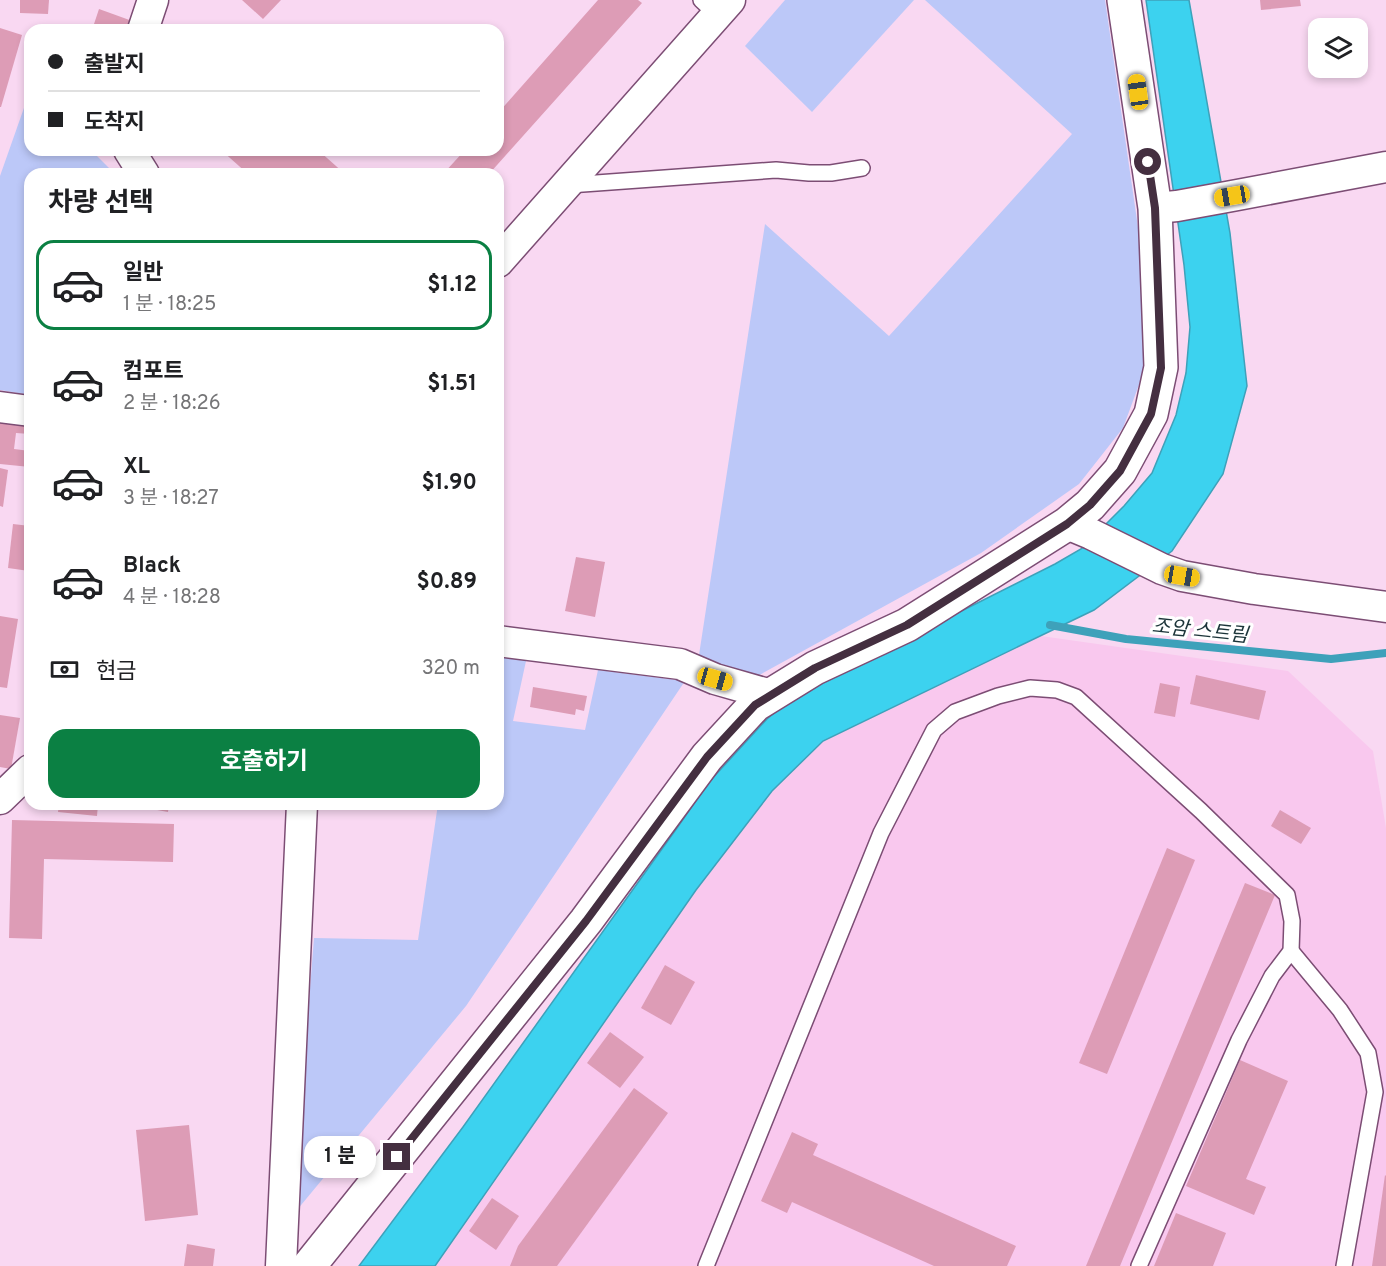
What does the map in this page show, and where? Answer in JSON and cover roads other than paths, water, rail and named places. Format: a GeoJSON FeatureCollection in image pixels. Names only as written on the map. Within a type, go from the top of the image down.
{"type":"FeatureCollection","features":[{"type":"Feature","properties":{"kind":"street"},"geometry":{"type":"LineString","coordinates":[[145,24],[153,0]]}},
{"type":"Feature","properties":{"kind":"street"},"geometry":{"type":"LineString","coordinates":[[309,1266],[586,921],[707,757],[755,705],[815,668],[907,625],[1079,529],[1090,505],[1120,471],[1151,414],[1161,368],[1166,207],[1124,0]]}},
{"type":"Feature","properties":{"kind":"street"},"geometry":{"type":"LineString","coordinates":[[504,255],[566,185],[716,5]]}},
{"type":"Feature","properties":{"kind":"street"},"geometry":{"type":"LineString","coordinates":[[1166,207],[1386,166]]}},
{"type":"Feature","properties":{"kind":"street"},"geometry":{"type":"LineString","coordinates":[[0,407],[24,410]]}},
{"type":"Feature","properties":{"kind":"street"},"geometry":{"type":"LineString","coordinates":[[1079,529],[1162,569],[1182,576],[1254,589],[1386,607]]}},
{"type":"Feature","properties":{"kind":"street"},"geometry":{"type":"LineString","coordinates":[[504,642],[681,664],[715,679],[771,695]]}},
{"type":"Feature","properties":{"kind":"street"},"geometry":{"type":"LineString","coordinates":[[0,800],[24,776]]}},
{"type":"Feature","properties":{"kind":"street"},"geometry":{"type":"LineString","coordinates":[[280,1266],[302,810]]}},
{"type":"Feature","properties":{"kind":"lane"},"geometry":{"type":"LineString","coordinates":[[566,185],[776,170],[831,173],[862,168]]}},
{"type":"Feature","properties":{"kind":"lane"},"geometry":{"type":"LineString","coordinates":[[706,1266],[881,832],[933,730],[955,712],[998,696],[1030,688],[1057,690],[1076,697],[1201,811],[1287,896],[1292,921],[1291,951],[1272,976],[1239,1040],[1139,1266]]}},
{"type":"Feature","properties":{"kind":"lane"},"geometry":{"type":"LineString","coordinates":[[1291,951],[1340,1010],[1368,1053],[1375,1092],[1344,1266]]}},
{"type":"Feature","properties":{"kind":"waterway","name":"조암 스트림"},"geometry":{"type":"LineString","coordinates":[[1050,625],[1126,639],[1331,659],[1386,653]]}}]}
